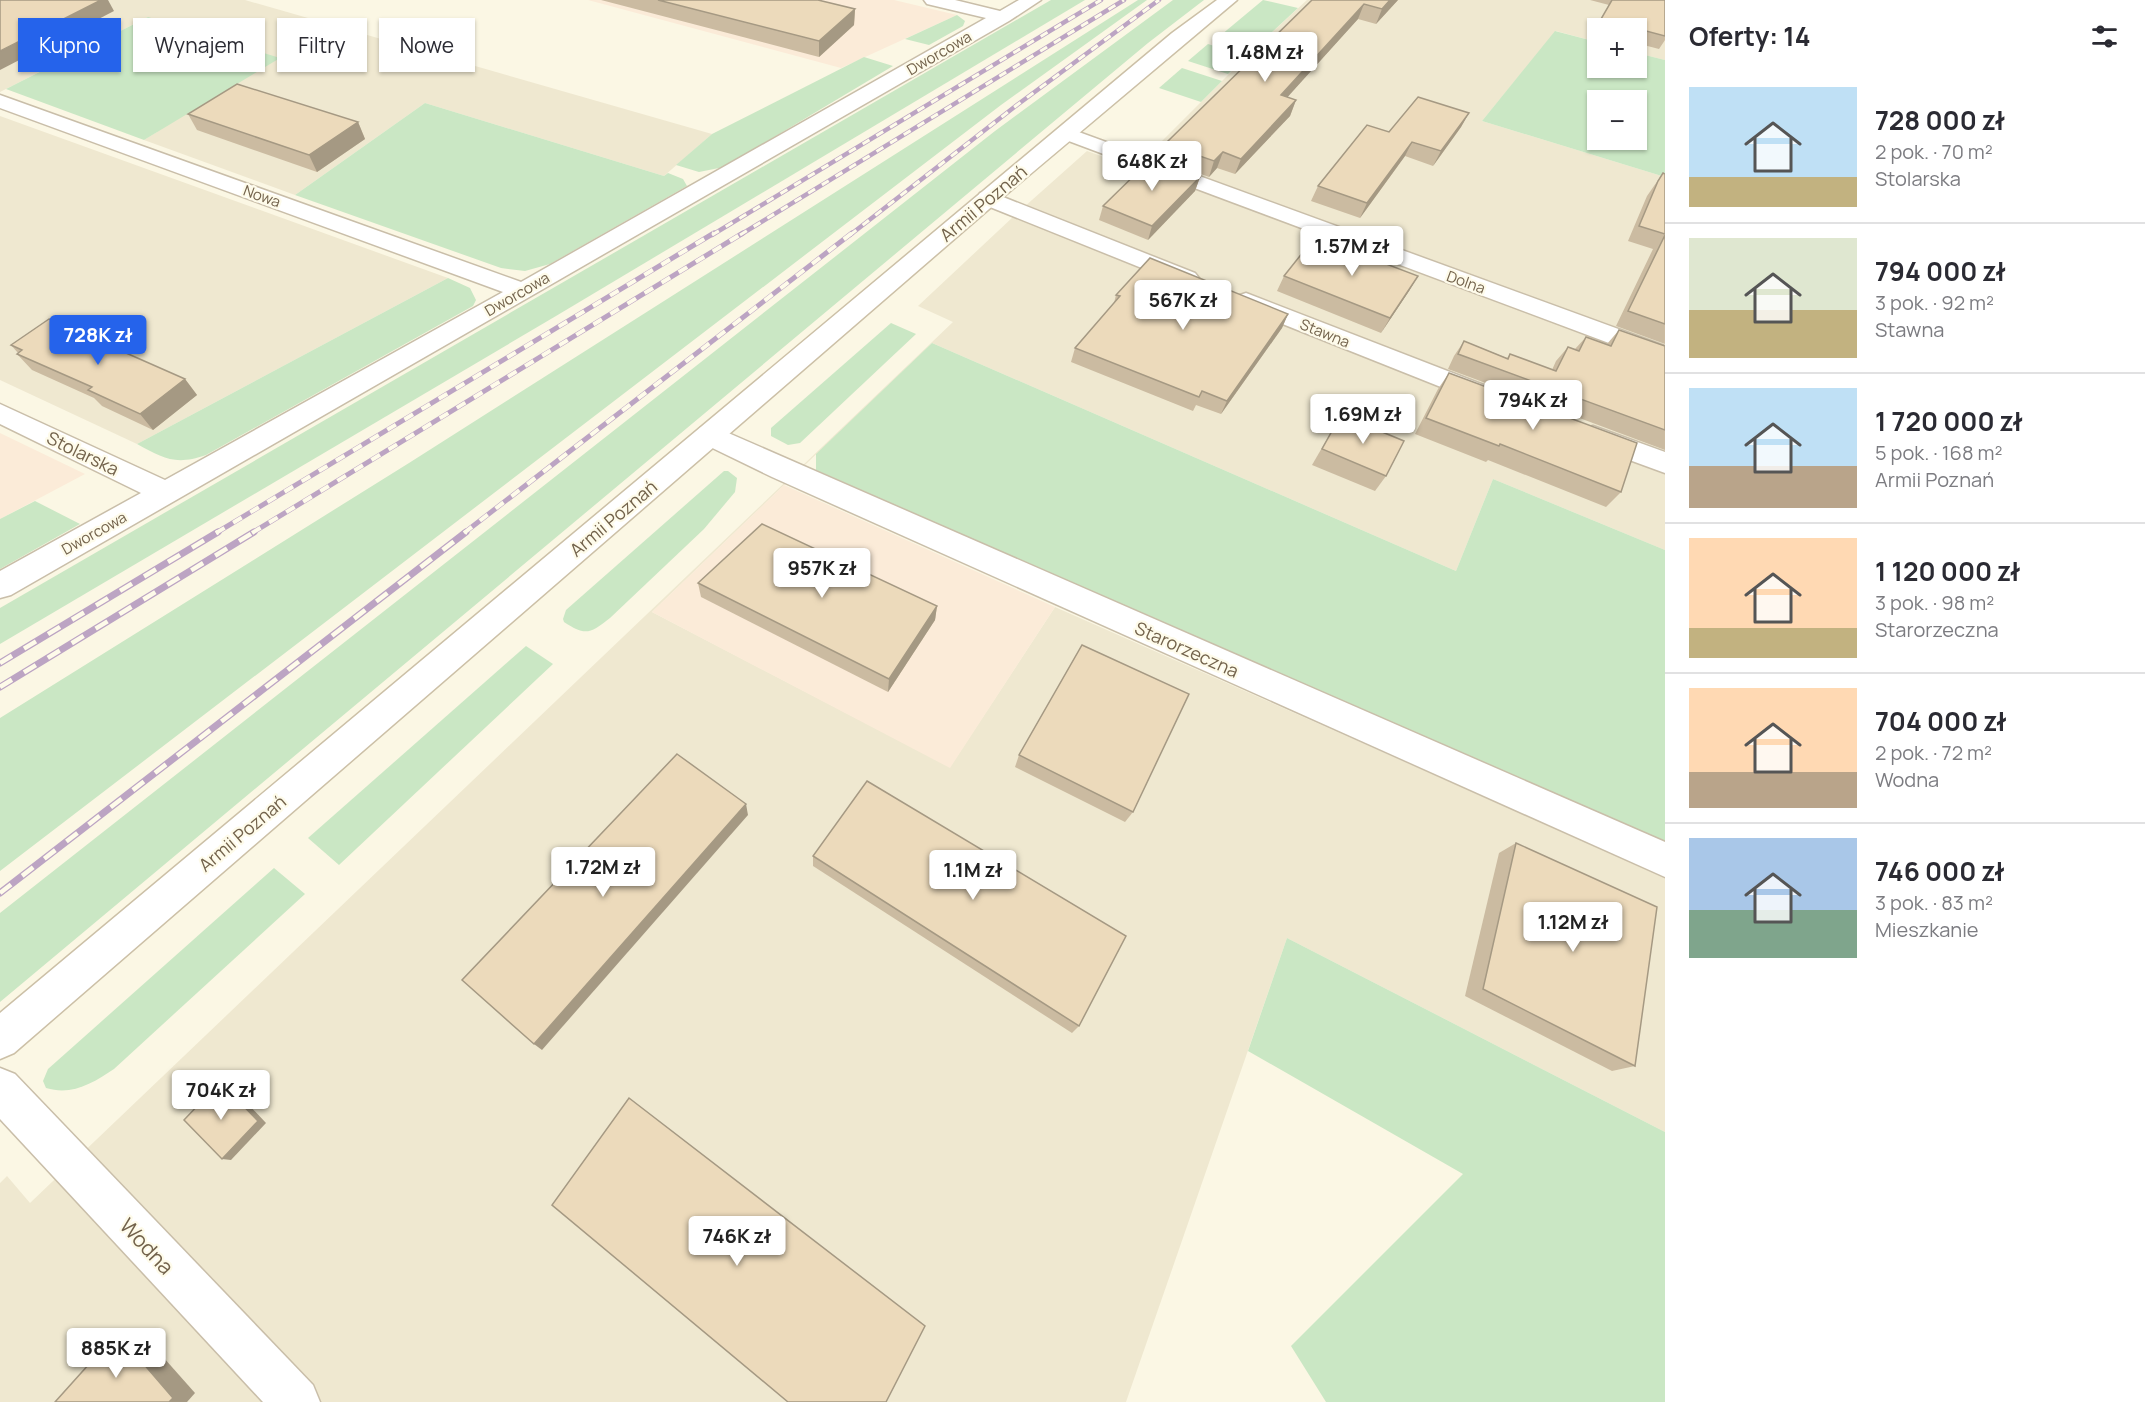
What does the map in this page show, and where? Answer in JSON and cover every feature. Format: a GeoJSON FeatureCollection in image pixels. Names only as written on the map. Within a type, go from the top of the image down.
{"type":"FeatureCollection","features":[{"type":"Feature","properties":{"kind":"street"},"geometry":{"type":"LineString","coordinates":[[933,0],[1003,17]]}},
{"type":"Feature","properties":{"kind":"street","name":"Dworcowa"},"geometry":{"type":"LineString","coordinates":[[0,586],[1032,0]]}},
{"type":"Feature","properties":{"kind":"street","name":"Armii Poznań"},"geometry":{"type":"LineString","coordinates":[[0,1039],[988,198],[1179,37],[1228,0]]}},
{"type":"Feature","properties":{"kind":"street","name":"Nowa"},"geometry":{"type":"LineString","coordinates":[[0,101],[523,291]]}},
{"type":"Feature","properties":{"kind":"street","name":"Dolna"},"geometry":{"type":"LineString","coordinates":[[1065,133],[1665,355]]}},
{"type":"Feature","properties":{"kind":"street","name":"Stawna"},"geometry":{"type":"LineString","coordinates":[[988,198],[1509,404]]}},
{"type":"Feature","properties":{"kind":"street","name":"Stolarska"},"geometry":{"type":"LineString","coordinates":[[0,413],[166,493]]}},
{"type":"Feature","properties":{"kind":"street"},"geometry":{"type":"LineString","coordinates":[[1576,429],[1665,463]]}},
{"type":"Feature","properties":{"kind":"street","name":"Starorzeczna"},"geometry":{"type":"LineString","coordinates":[[710,435],[782,470],[1665,860]]}},
{"type":"Feature","properties":{"kind":"street","name":"Wodna"},"geometry":{"type":"LineString","coordinates":[[0,1089],[296,1402]]}},
{"type":"Feature","properties":{"kind":"shaded area"},"geometry":{"type":"Polygon","coordinates":[[[0,0],[245,0],[308,18],[277,18],[277,72],[367,72],[367,35],[379,38],[379,72],[475,72],[475,66],[712,134],[664,176],[425,103],[295,195],[144,140],[157,132],[152,72],[265,72],[265,18],[133,18],[133,25],[121,31],[121,18],[18,18],[18,72],[39,72],[0,92],[0,0]]]}},
{"type":"Feature","properties":{"kind":"shaded area"},"geometry":{"type":"Polygon","coordinates":[[[588,0],[894,0],[957,15],[841,68],[588,0]]]}},
{"type":"Feature","properties":{"kind":"shaded area"},"geometry":{"type":"Polygon","coordinates":[[[1307,0],[1665,0],[1665,60],[1647,56],[1647,18],[1587,18],[1587,39],[1556,31],[1482,121],[1665,177],[1665,550],[1493,479],[1456,571],[932,343],[652,612],[950,767],[1055,607],[1665,877],[1665,1132],[1287,938],[1126,1402],[0,1402],[0,1183],[7,1176],[30,1203],[953,322],[918,306],[1013,217],[1087,151],[1135,168],[1253,50],[1307,0]]]}},
{"type":"Feature","properties":{"kind":"shaded area"},"geometry":{"type":"Polygon","coordinates":[[[0,116],[448,278],[137,444],[0,380],[0,116]]]}},
{"type":"Feature","properties":{"kind":"shaded area"},"geometry":{"type":"Polygon","coordinates":[[[0,433],[85,474],[0,519],[0,433]]]}},
{"type":"Feature","properties":{"kind":"shaded area"},"geometry":{"type":"Polygon","coordinates":[[[784,485],[1055,607],[950,768],[652,612],[784,485]]]}},
{"type":"Feature","properties":{"kind":"green space"},"geometry":{"type":"Polygon","coordinates":[[[1051,0],[1085,0],[0,644],[0,608],[1051,0]]]}},
{"type":"Feature","properties":{"kind":"green space"},"geometry":{"type":"Polygon","coordinates":[[[1138,0],[1147,0],[1001,105],[0,871],[0,718],[409,463],[1138,0]]]}},
{"type":"Feature","properties":{"kind":"green space"},"geometry":{"type":"Polygon","coordinates":[[[1173,0],[1204,0],[1148,43],[0,1002],[0,913],[995,131],[1173,0]]]}},
{"type":"Feature","properties":{"kind":"green space"},"geometry":{"type":"Polygon","coordinates":[[[1263,0],[1298,8],[1254,49],[1221,38],[1221,35],[1263,0]]]}},
{"type":"Feature","properties":{"kind":"green space"},"geometry":{"type":"Polygon","coordinates":[[[957,15],[965,21],[963,26],[929,45],[905,39],[957,15]]]}},
{"type":"Feature","properties":{"kind":"green space"},"geometry":{"type":"Polygon","coordinates":[[[133,25],[133,72],[257,72],[144,140],[6,89],[40,72],[121,72],[121,31],[133,25]]]}},
{"type":"Feature","properties":{"kind":"green space"},"geometry":{"type":"Polygon","coordinates":[[[1555,31],[1587,39],[1587,78],[1647,78],[1647,56],[1665,60],[1665,177],[1482,121],[1555,31]]]}},
{"type":"Feature","properties":{"kind":"green space"},"geometry":{"type":"Polygon","coordinates":[[[1208,44],[1246,56],[1228,74],[1188,61],[1208,44]]]}},
{"type":"Feature","properties":{"kind":"green space"},"geometry":{"type":"Polygon","coordinates":[[[265,53],[277,57],[277,60],[265,67],[265,53]]]}},
{"type":"Feature","properties":{"kind":"green space"},"geometry":{"type":"Polygon","coordinates":[[[864,57],[893,66],[724,167],[699,172],[676,165],[712,134],[864,57]]]}},
{"type":"Feature","properties":{"kind":"green space"},"geometry":{"type":"Polygon","coordinates":[[[1182,68],[1222,81],[1201,102],[1159,88],[1182,68]]]}},
{"type":"Feature","properties":{"kind":"green space"},"geometry":{"type":"Polygon","coordinates":[[[425,103],[664,176],[668,173],[683,179],[687,186],[550,264],[525,271],[501,268],[295,195],[425,103]]]}},
{"type":"Feature","properties":{"kind":"green space"},"geometry":{"type":"Polygon","coordinates":[[[448,278],[470,288],[476,300],[473,306],[206,455],[186,460],[170,459],[137,444],[448,278]]]}},
{"type":"Feature","properties":{"kind":"green space"},"geometry":{"type":"Polygon","coordinates":[[[891,323],[916,334],[800,443],[788,445],[771,436],[771,428],[891,323]]]}},
{"type":"Feature","properties":{"kind":"green space"},"geometry":{"type":"Polygon","coordinates":[[[932,343],[1456,571],[1493,479],[1665,550],[1665,845],[816,470],[816,454],[932,343]]]}},
{"type":"Feature","properties":{"kind":"green space"},"geometry":{"type":"Polygon","coordinates":[[[724,471],[728,471],[737,478],[735,492],[704,529],[610,618],[587,631],[577,630],[564,622],[566,610],[724,471]]]}},
{"type":"Feature","properties":{"kind":"green space"},"geometry":{"type":"Polygon","coordinates":[[[35,501],[80,524],[0,569],[0,519],[35,501]]]}},
{"type":"Feature","properties":{"kind":"green space"},"geometry":{"type":"Polygon","coordinates":[[[526,646],[553,664],[339,865],[308,838],[526,646]]]}},
{"type":"Feature","properties":{"kind":"green space"},"geometry":{"type":"Polygon","coordinates":[[[274,868],[305,894],[114,1069],[82,1087],[65,1090],[46,1088],[43,1081],[48,1069],[274,868]]]}},
{"type":"Feature","properties":{"kind":"green space"},"geometry":{"type":"Polygon","coordinates":[[[1287,938],[1665,1132],[1665,1402],[1326,1402],[1291,1346],[1463,1174],[1248,1051],[1287,938]]]}},
{"type":"Feature","properties":{"kind":"building"},"geometry":{"type":"Polygon","coordinates":[[[0,0],[101,0],[65,18],[18,18],[18,42],[0,51],[0,0]]]}},
{"type":"Feature","properties":{"kind":"building"},"geometry":{"type":"Polygon","coordinates":[[[658,0],[818,0],[855,9],[819,41],[658,0]]]}},
{"type":"Feature","properties":{"kind":"building"},"geometry":{"type":"Polygon","coordinates":[[[1312,0],[1390,0],[1382,9],[1364,4],[1281,95],[1296,100],[1241,159],[1223,152],[1214,161],[1165,144],[1312,0]]]}},
{"type":"Feature","properties":{"kind":"building"},"geometry":{"type":"Polygon","coordinates":[[[1612,0],[1665,0],[1665,36],[1647,31],[1647,18],[1602,18],[1612,0]]]}},
{"type":"Feature","properties":{"kind":"building"},"geometry":{"type":"Polygon","coordinates":[[[237,84],[358,122],[309,155],[188,114],[237,84]]]}},
{"type":"Feature","properties":{"kind":"building"},"geometry":{"type":"Polygon","coordinates":[[[1418,97],[1469,113],[1441,151],[1412,142],[1367,203],[1318,186],[1367,125],[1389,132],[1418,97]]]}},
{"type":"Feature","properties":{"kind":"building"},"geometry":{"type":"Polygon","coordinates":[[[1151,159],[1200,177],[1152,226],[1103,206],[1151,159]]]}},
{"type":"Feature","properties":{"kind":"building"},"geometry":{"type":"Polygon","coordinates":[[[1663,173],[1665,174],[1665,234],[1639,226],[1663,173]]]}},
{"type":"Feature","properties":{"kind":"building"},"geometry":{"type":"Polygon","coordinates":[[[1665,235],[1665,324],[1628,311],[1665,235]]]}},
{"type":"Feature","properties":{"kind":"building"},"geometry":{"type":"Polygon","coordinates":[[[1315,237],[1418,276],[1390,318],[1284,276],[1315,237]]]}},
{"type":"Feature","properties":{"kind":"building"},"geometry":{"type":"Polygon","coordinates":[[[1150,258],[1288,314],[1227,401],[1202,391],[1199,397],[1075,348],[1120,296],[1116,295],[1150,258]]]}},
{"type":"Feature","properties":{"kind":"building"},"geometry":{"type":"Polygon","coordinates":[[[49,319],[185,379],[140,414],[88,390],[92,387],[17,354],[22,350],[11,345],[49,319]]]}},
{"type":"Feature","properties":{"kind":"building"},"geometry":{"type":"Polygon","coordinates":[[[1619,330],[1665,346],[1665,430],[1458,354],[1464,341],[1508,359],[1510,354],[1556,371],[1568,347],[1579,351],[1586,337],[1611,346],[1619,330]]]}},
{"type":"Feature","properties":{"kind":"building"},"geometry":{"type":"Polygon","coordinates":[[[1449,373],[1637,443],[1621,492],[1500,444],[1499,446],[1426,418],[1449,373]]]}},
{"type":"Feature","properties":{"kind":"building"},"geometry":{"type":"Polygon","coordinates":[[[1341,415],[1404,441],[1386,476],[1322,449],[1341,415]]]}},
{"type":"Feature","properties":{"kind":"building"},"geometry":{"type":"Polygon","coordinates":[[[762,524],[937,606],[889,679],[698,583],[762,524]]]}},
{"type":"Feature","properties":{"kind":"building"},"geometry":{"type":"Polygon","coordinates":[[[1082,645],[1189,694],[1133,812],[1019,755],[1082,645]]]}},
{"type":"Feature","properties":{"kind":"building"},"geometry":{"type":"Polygon","coordinates":[[[677,754],[746,804],[534,1044],[462,980],[677,754]]]}},
{"type":"Feature","properties":{"kind":"building"},"geometry":{"type":"Polygon","coordinates":[[[867,781],[1126,936],[1079,1026],[813,856],[867,781]]]}},
{"type":"Feature","properties":{"kind":"building"},"geometry":{"type":"Polygon","coordinates":[[[1516,843],[1657,907],[1635,1066],[1483,989],[1516,843]]]}},
{"type":"Feature","properties":{"kind":"building"},"geometry":{"type":"Polygon","coordinates":[[[220,1082],[258,1121],[222,1159],[184,1120],[220,1082]]]}},
{"type":"Feature","properties":{"kind":"building"},"geometry":{"type":"Polygon","coordinates":[[[629,1098],[925,1326],[886,1402],[788,1402],[552,1205],[629,1098]]]}},
{"type":"Feature","properties":{"kind":"building"},"geometry":{"type":"Polygon","coordinates":[[[117,1333],[173,1398],[169,1402],[55,1402],[117,1333]]]}},
{"type":"Feature","properties":{"kind":"railway"},"geometry":{"type":"LineString","coordinates":[[712,235],[1101,0]]}},
{"type":"Feature","properties":{"kind":"railway"},"geometry":{"type":"LineString","coordinates":[[740,235],[1124,0]]}},
{"type":"Feature","properties":{"kind":"railway"},"geometry":{"type":"LineString","coordinates":[[850,235],[1017,105],[1159,0]]}},
{"type":"Feature","properties":{"kind":"railway"},"geometry":{"type":"LineString","coordinates":[[216,533],[714,233]]}},
{"type":"Feature","properties":{"kind":"railway"},"geometry":{"type":"LineString","coordinates":[[252,533],[743,233]]}},
{"type":"Feature","properties":{"kind":"railway"},"geometry":{"type":"LineString","coordinates":[[464,533],[852,233]]}},
{"type":"Feature","properties":{"kind":"railway"},"geometry":{"type":"LineString","coordinates":[[0,663],[218,532]]}},
{"type":"Feature","properties":{"kind":"railway"},"geometry":{"type":"LineString","coordinates":[[0,687],[254,532]]}},
{"type":"Feature","properties":{"kind":"railway"},"geometry":{"type":"LineString","coordinates":[[0,893],[466,532]]}}]}
